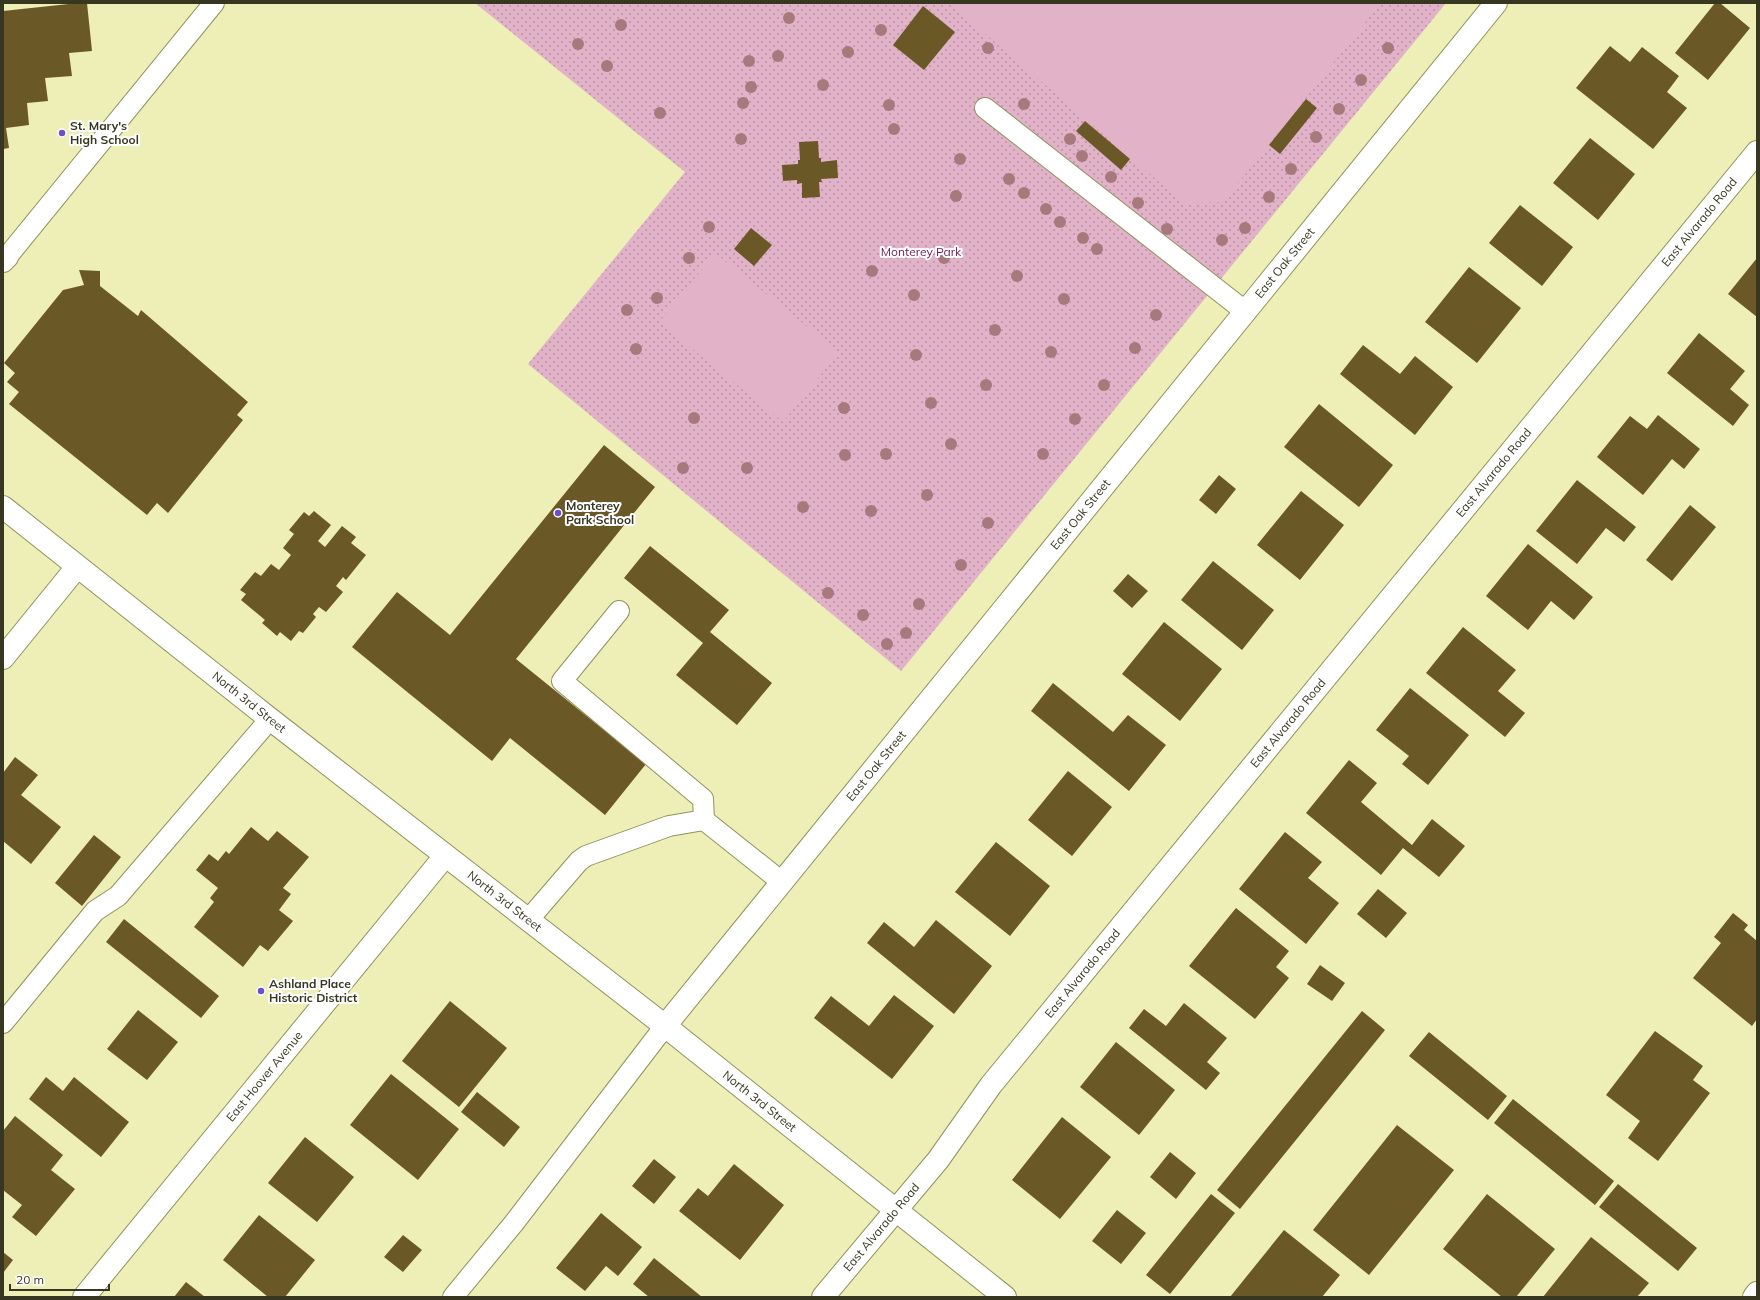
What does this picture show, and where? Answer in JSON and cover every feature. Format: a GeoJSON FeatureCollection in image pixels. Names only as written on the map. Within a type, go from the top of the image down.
{"type":"FeatureCollection","features":[{"type":"Feature","properties":{"kind":"street","name":"East Oak Street"},"geometry":{"type":"LineString","coordinates":[[666,1026],[1496,3]]}},
{"type":"Feature","properties":{"kind":"street","name":"East Alvarado Road"},"geometry":{"type":"LineString","coordinates":[[823,1297],[938,1160],[996,1079],[1757,152]]}},
{"type":"Feature","properties":{"kind":"street","name":"North 3rd Street"},"geometry":{"type":"LineString","coordinates":[[3,507],[77,567],[445,856],[529,919],[666,1026],[1005,1297]]}},
{"type":"Feature","properties":{"kind":"street"},"geometry":{"type":"LineString","coordinates":[[3,658],[77,567]]}},
{"type":"Feature","properties":{"kind":"street","name":"East Hoover Avenue"},"geometry":{"type":"LineString","coordinates":[[84,1297],[445,856]]}},
{"type":"Feature","properties":{"kind":"street"},"geometry":{"type":"LineString","coordinates":[[1754,1297],[1757,1293]]}},
{"type":"Feature","properties":{"kind":"lane"},"geometry":{"type":"LineString","coordinates":[[5,259],[214,3]]}},
{"type":"Feature","properties":{"kind":"lane"},"geometry":{"type":"LineString","coordinates":[[985,108],[1246,312]]}},
{"type":"Feature","properties":{"kind":"lane"},"geometry":{"type":"LineString","coordinates":[[619,611],[562,681],[704,799],[704,820]]}},
{"type":"Feature","properties":{"kind":"lane"},"geometry":{"type":"LineString","coordinates":[[3,1023],[95,911],[118,896],[270,719]]}},
{"type":"Feature","properties":{"kind":"lane"},"geometry":{"type":"LineString","coordinates":[[529,919],[571,869],[586,856],[669,826],[704,820],[782,882]]}},
{"type":"Feature","properties":{"kind":"lane"},"geometry":{"type":"LineString","coordinates":[[453,1297],[514,1223],[666,1026]]}},
{"type":"Feature","properties":{"kind":"green space","name":"Monterey Park"},"geometry":{"type":"Polygon","coordinates":[[[475,3],[1446,3],[901,671],[528,364],[685,172],[475,3]]]}},
{"type":"Feature","properties":{"kind":"green space"},"geometry":{"type":"Polygon","coordinates":[[[949,3],[1381,3],[1223,202],[1184,203],[949,3]]]}},
{"type":"Feature","properties":{"kind":"green space"},"geometry":{"type":"Polygon","coordinates":[[[715,253],[839,352],[783,422],[659,322],[715,253]]]}},
{"type":"Feature","properties":{"kind":"building"},"geometry":{"type":"Polygon","coordinates":[[[87,3],[92,51],[69,53],[72,76],[45,78],[48,101],[27,103],[29,125],[6,128],[9,148],[3,149],[3,11],[87,3]]]}},
{"type":"Feature","properties":{"kind":"building"},"geometry":{"type":"Polygon","coordinates":[[[1715,3],[1720,3],[1750,28],[1708,80],[1675,53],[1715,3]]]}},
{"type":"Feature","properties":{"kind":"building"},"geometry":{"type":"Polygon","coordinates":[[[923,6],[955,32],[924,70],[893,45],[923,6]]]}},
{"type":"Feature","properties":{"kind":"building"},"geometry":{"type":"Polygon","coordinates":[[[1610,46],[1630,62],[1642,47],[1679,76],[1667,92],[1687,108],[1653,149],[1576,88],[1610,46]]]}},
{"type":"Feature","properties":{"kind":"building"},"geometry":{"type":"Polygon","coordinates":[[[1306,99],[1317,108],[1280,154],[1269,145],[1306,99]]]}},
{"type":"Feature","properties":{"kind":"building"},"geometry":{"type":"Polygon","coordinates":[[[1085,121],[1130,159],[1121,170],[1076,131],[1085,121]]]}},
{"type":"Feature","properties":{"kind":"building"},"geometry":{"type":"Polygon","coordinates":[[[1590,138],[1635,174],[1598,220],[1553,183],[1590,138]]]}},
{"type":"Feature","properties":{"kind":"building"},"geometry":{"type":"Polygon","coordinates":[[[818,141],[819,158],[821,158],[821,162],[837,160],[838,178],[821,179],[822,182],[819,182],[820,197],[802,198],[802,183],[797,184],[797,180],[783,181],[782,165],[798,164],[798,160],[800,160],[799,142],[818,141]]]}},
{"type":"Feature","properties":{"kind":"building"},"geometry":{"type":"Polygon","coordinates":[[[1520,205],[1573,247],[1542,286],[1489,243],[1520,205]]]}},
{"type":"Feature","properties":{"kind":"building"},"geometry":{"type":"Polygon","coordinates":[[[751,228],[772,245],[754,266],[734,249],[751,228]]]}},
{"type":"Feature","properties":{"kind":"building"},"geometry":{"type":"Polygon","coordinates":[[[1757,258],[1757,317],[1728,294],[1757,258]]]}},
{"type":"Feature","properties":{"kind":"building"},"geometry":{"type":"Polygon","coordinates":[[[1469,267],[1521,308],[1477,363],[1425,322],[1469,267]]]}},
{"type":"Feature","properties":{"kind":"building"},"geometry":{"type":"Polygon","coordinates":[[[79,270],[100,271],[100,286],[138,316],[141,310],[248,402],[237,415],[243,420],[168,513],[157,503],[147,515],[9,404],[19,392],[7,382],[15,373],[4,363],[63,290],[84,285],[79,270]]]}},
{"type":"Feature","properties":{"kind":"building"},"geometry":{"type":"Polygon","coordinates":[[[1699,333],[1745,371],[1730,389],[1749,405],[1733,426],[1667,373],[1699,333]]]}},
{"type":"Feature","properties":{"kind":"building"},"geometry":{"type":"Polygon","coordinates":[[[1363,345],[1400,374],[1415,356],[1453,387],[1415,435],[1340,374],[1363,345]]]}},
{"type":"Feature","properties":{"kind":"building"},"geometry":{"type":"Polygon","coordinates":[[[1319,404],[1393,465],[1359,507],[1284,447],[1319,404]]]}},
{"type":"Feature","properties":{"kind":"building"},"geometry":{"type":"Polygon","coordinates":[[[1658,415],[1700,449],[1684,469],[1672,459],[1643,495],[1597,457],[1630,416],[1647,429],[1658,415]]]}},
{"type":"Feature","properties":{"kind":"building"},"geometry":{"type":"Polygon","coordinates":[[[604,445],[655,487],[516,659],[646,764],[605,815],[510,738],[492,761],[352,647],[397,592],[450,635],[604,445]]]}},
{"type":"Feature","properties":{"kind":"building"},"geometry":{"type":"Polygon","coordinates":[[[1219,475],[1236,489],[1216,514],[1199,500],[1219,475]]]}},
{"type":"Feature","properties":{"kind":"building"},"geometry":{"type":"Polygon","coordinates":[[[1577,480],[1636,527],[1624,542],[1606,528],[1577,564],[1536,531],[1577,480]]]}},
{"type":"Feature","properties":{"kind":"building"},"geometry":{"type":"Polygon","coordinates":[[[1301,491],[1344,525],[1300,580],[1257,545],[1301,491]]]}},
{"type":"Feature","properties":{"kind":"building"},"geometry":{"type":"Polygon","coordinates":[[[1690,505],[1716,527],[1672,581],[1646,560],[1690,505]]]}},
{"type":"Feature","properties":{"kind":"building"},"geometry":{"type":"Polygon","coordinates":[[[314,511],[331,525],[318,541],[325,547],[342,526],[356,537],[351,543],[366,555],[346,580],[343,577],[336,586],[343,592],[326,612],[319,607],[313,614],[316,617],[303,633],[299,631],[291,641],[280,632],[277,636],[262,623],[265,620],[241,600],[246,594],[240,590],[255,572],[261,576],[271,564],[279,570],[291,555],[283,548],[294,534],[289,530],[304,512],[309,516],[314,511]]]}},
{"type":"Feature","properties":{"kind":"building"},"geometry":{"type":"Polygon","coordinates":[[[1528,544],[1593,597],[1574,620],[1551,601],[1528,630],[1486,596],[1528,544]]]}},
{"type":"Feature","properties":{"kind":"building"},"geometry":{"type":"Polygon","coordinates":[[[650,546],[729,610],[710,632],[772,683],[737,725],[676,675],[703,643],[624,578],[650,546]]]}},
{"type":"Feature","properties":{"kind":"building"},"geometry":{"type":"Polygon","coordinates":[[[1213,561],[1274,610],[1242,650],[1181,600],[1213,561]]]}},
{"type":"Feature","properties":{"kind":"building"},"geometry":{"type":"Polygon","coordinates":[[[1128,574],[1148,591],[1132,608],[1113,591],[1128,574]]]}},
{"type":"Feature","properties":{"kind":"building"},"geometry":{"type":"Polygon","coordinates":[[[1164,622],[1222,669],[1180,721],[1122,674],[1164,622]]]}},
{"type":"Feature","properties":{"kind":"building"},"geometry":{"type":"Polygon","coordinates":[[[1463,627],[1516,670],[1498,691],[1525,713],[1505,737],[1426,673],[1463,627]]]}},
{"type":"Feature","properties":{"kind":"building"},"geometry":{"type":"Polygon","coordinates":[[[1053,683],[1113,732],[1128,715],[1166,745],[1129,791],[1031,711],[1053,683]]]}},
{"type":"Feature","properties":{"kind":"building"},"geometry":{"type":"Polygon","coordinates":[[[1410,688],[1469,735],[1428,785],[1402,764],[1409,756],[1376,730],[1410,688]]]}},
{"type":"Feature","properties":{"kind":"building"},"geometry":{"type":"Polygon","coordinates":[[[15,757],[38,775],[21,795],[61,827],[31,864],[3,841],[3,773],[15,757]]]}},
{"type":"Feature","properties":{"kind":"building"},"geometry":{"type":"Polygon","coordinates":[[[1349,760],[1377,783],[1361,802],[1412,845],[1432,819],[1465,846],[1439,877],[1403,848],[1381,875],[1306,813],[1349,760]]]}},
{"type":"Feature","properties":{"kind":"building"},"geometry":{"type":"Polygon","coordinates":[[[1068,771],[1112,807],[1072,856],[1028,820],[1068,771]]]}},
{"type":"Feature","properties":{"kind":"building"},"geometry":{"type":"Polygon","coordinates":[[[251,827],[268,841],[277,831],[309,857],[283,888],[291,894],[279,910],[293,921],[268,951],[260,945],[243,967],[194,927],[214,902],[210,898],[218,888],[196,870],[209,854],[218,861],[226,851],[229,854],[251,827]]]}},
{"type":"Feature","properties":{"kind":"building"},"geometry":{"type":"Polygon","coordinates":[[[1285,832],[1322,862],[1308,878],[1339,903],[1306,944],[1239,889],[1285,832]]]}},
{"type":"Feature","properties":{"kind":"building"},"geometry":{"type":"Polygon","coordinates":[[[94,835],[121,857],[82,906],[55,883],[94,835]]]}},
{"type":"Feature","properties":{"kind":"building"},"geometry":{"type":"Polygon","coordinates":[[[996,842],[1050,886],[1010,936],[955,892],[996,842]]]}},
{"type":"Feature","properties":{"kind":"building"},"geometry":{"type":"Polygon","coordinates":[[[1378,889],[1407,913],[1386,938],[1357,914],[1378,889]]]}},
{"type":"Feature","properties":{"kind":"building"},"geometry":{"type":"Polygon","coordinates":[[[1236,908],[1289,951],[1276,967],[1289,978],[1255,1019],[1189,966],[1236,908]]]}},
{"type":"Feature","properties":{"kind":"building"},"geometry":{"type":"Polygon","coordinates":[[[1733,913],[1748,925],[1744,930],[1757,941],[1757,1019],[1752,1026],[1693,978],[1721,943],[1714,937],[1733,913]]]}},
{"type":"Feature","properties":{"kind":"building"},"geometry":{"type":"Polygon","coordinates":[[[124,919],[219,996],[201,1018],[106,942],[124,919]]]}},
{"type":"Feature","properties":{"kind":"building"},"geometry":{"type":"Polygon","coordinates":[[[936,920],[992,966],[954,1014],[867,943],[884,922],[914,947],[936,920]]]}},
{"type":"Feature","properties":{"kind":"building"},"geometry":{"type":"Polygon","coordinates":[[[1320,965],[1345,983],[1332,1001],[1307,984],[1320,965]]]}},
{"type":"Feature","properties":{"kind":"building"},"geometry":{"type":"Polygon","coordinates":[[[894,995],[934,1026],[892,1079],[814,1018],[831,996],[869,1026],[894,995]]]}},
{"type":"Feature","properties":{"kind":"building"},"geometry":{"type":"Polygon","coordinates":[[[450,1001],[507,1048],[459,1107],[402,1061],[450,1001]]]}},
{"type":"Feature","properties":{"kind":"building"},"geometry":{"type":"Polygon","coordinates":[[[1184,1003],[1227,1038],[1207,1062],[1220,1073],[1206,1090],[1129,1028],[1144,1009],[1166,1026],[1184,1003]]]}},
{"type":"Feature","properties":{"kind":"building"},"geometry":{"type":"Polygon","coordinates":[[[138,1010],[178,1042],[147,1080],[107,1049],[138,1010]]]}},
{"type":"Feature","properties":{"kind":"building"},"geometry":{"type":"Polygon","coordinates":[[[1362,1011],[1385,1030],[1240,1209],[1217,1190],[1362,1011]]]}},
{"type":"Feature","properties":{"kind":"building"},"geometry":{"type":"Polygon","coordinates":[[[1655,1031],[1703,1066],[1693,1080],[1710,1093],[1658,1161],[1628,1138],[1640,1121],[1606,1095],[1655,1031]]]}},
{"type":"Feature","properties":{"kind":"building"},"geometry":{"type":"Polygon","coordinates":[[[1429,1032],[1507,1096],[1488,1120],[1409,1056],[1429,1032]]]}},
{"type":"Feature","properties":{"kind":"building"},"geometry":{"type":"Polygon","coordinates":[[[1116,1042],[1175,1090],[1139,1135],[1080,1087],[1116,1042]]]}},
{"type":"Feature","properties":{"kind":"building"},"geometry":{"type":"Polygon","coordinates":[[[391,1074],[459,1129],[418,1180],[350,1125],[391,1074]]]}},
{"type":"Feature","properties":{"kind":"building"},"geometry":{"type":"Polygon","coordinates":[[[46,1077],[63,1091],[74,1077],[129,1122],[101,1157],[29,1099],[46,1077]]]}},
{"type":"Feature","properties":{"kind":"building"},"geometry":{"type":"Polygon","coordinates":[[[477,1092],[520,1127],[504,1147],[461,1112],[477,1092]]]}},
{"type":"Feature","properties":{"kind":"building"},"geometry":{"type":"Polygon","coordinates":[[[1513,1099],[1614,1181],[1595,1205],[1494,1123],[1513,1099]]]}},
{"type":"Feature","properties":{"kind":"building"},"geometry":{"type":"Polygon","coordinates":[[[15,1116],[63,1155],[51,1170],[75,1189],[36,1236],[12,1217],[22,1205],[3,1190],[3,1131],[15,1116]]]}},
{"type":"Feature","properties":{"kind":"building"},"geometry":{"type":"Polygon","coordinates":[[[1062,1117],[1111,1157],[1060,1219],[1012,1180],[1062,1117]]]}},
{"type":"Feature","properties":{"kind":"building"},"geometry":{"type":"Polygon","coordinates":[[[1397,1125],[1454,1170],[1369,1275],[1313,1230],[1397,1125]]]}},
{"type":"Feature","properties":{"kind":"building"},"geometry":{"type":"Polygon","coordinates":[[[305,1137],[354,1177],[317,1222],[268,1183],[305,1137]]]}},
{"type":"Feature","properties":{"kind":"building"},"geometry":{"type":"Polygon","coordinates":[[[1170,1152],[1196,1173],[1176,1199],[1150,1177],[1170,1152]]]}},
{"type":"Feature","properties":{"kind":"building"},"geometry":{"type":"Polygon","coordinates":[[[654,1159],[676,1177],[654,1204],[632,1186],[654,1159]]]}},
{"type":"Feature","properties":{"kind":"building"},"geometry":{"type":"Polygon","coordinates":[[[734,1164],[784,1205],[740,1260],[679,1211],[698,1188],[708,1196],[734,1164]]]}},
{"type":"Feature","properties":{"kind":"building"},"geometry":{"type":"Polygon","coordinates":[[[1618,1184],[1697,1248],[1678,1271],[1599,1207],[1618,1184]]]}},
{"type":"Feature","properties":{"kind":"building"},"geometry":{"type":"Polygon","coordinates":[[[1211,1194],[1235,1213],[1170,1294],[1146,1275],[1211,1194]]]}},
{"type":"Feature","properties":{"kind":"building"},"geometry":{"type":"Polygon","coordinates":[[[1487,1194],[1555,1249],[1516,1297],[1502,1297],[1443,1249],[1487,1194]]]}},
{"type":"Feature","properties":{"kind":"building"},"geometry":{"type":"Polygon","coordinates":[[[1117,1210],[1146,1233],[1121,1264],[1092,1241],[1117,1210]]]}},
{"type":"Feature","properties":{"kind":"building"},"geometry":{"type":"Polygon","coordinates":[[[601,1213],[642,1247],[618,1276],[606,1266],[585,1291],[556,1268],[601,1213]]]}},
{"type":"Feature","properties":{"kind":"building"},"geometry":{"type":"Polygon","coordinates":[[[259,1215],[315,1260],[285,1297],[268,1297],[223,1260],[259,1215]]]}},
{"type":"Feature","properties":{"kind":"building"},"geometry":{"type":"Polygon","coordinates":[[[1284,1230],[1340,1275],[1322,1297],[1230,1297],[1284,1230]]]}},
{"type":"Feature","properties":{"kind":"building"},"geometry":{"type":"Polygon","coordinates":[[[403,1235],[422,1250],[403,1272],[384,1257],[403,1235]]]}},
{"type":"Feature","properties":{"kind":"building"},"geometry":{"type":"Polygon","coordinates":[[[1591,1237],[1649,1283],[1637,1297],[1543,1297],[1591,1237]]]}},
{"type":"Feature","properties":{"kind":"building"},"geometry":{"type":"Polygon","coordinates":[[[3,1252],[13,1260],[3,1273],[3,1252]]]}},
{"type":"Feature","properties":{"kind":"building"},"geometry":{"type":"Polygon","coordinates":[[[654,1258],[702,1297],[649,1297],[633,1284],[654,1258]]]}},
{"type":"Feature","properties":{"kind":"building"},"geometry":{"type":"Polygon","coordinates":[[[186,1282],[205,1297],[174,1297],[186,1282]]]}},
{"type":"Feature","properties":{"kind":"place","name":"St. Mary's High School"},"geometry":{"type":"Point","coordinates":[62,133]}},
{"type":"Feature","properties":{"kind":"place","name":"Monterey Park School"},"geometry":{"type":"Point","coordinates":[558,513]}},
{"type":"Feature","properties":{"kind":"place","name":"Ashland Place Historic District"},"geometry":{"type":"Point","coordinates":[261,991]}}]}
